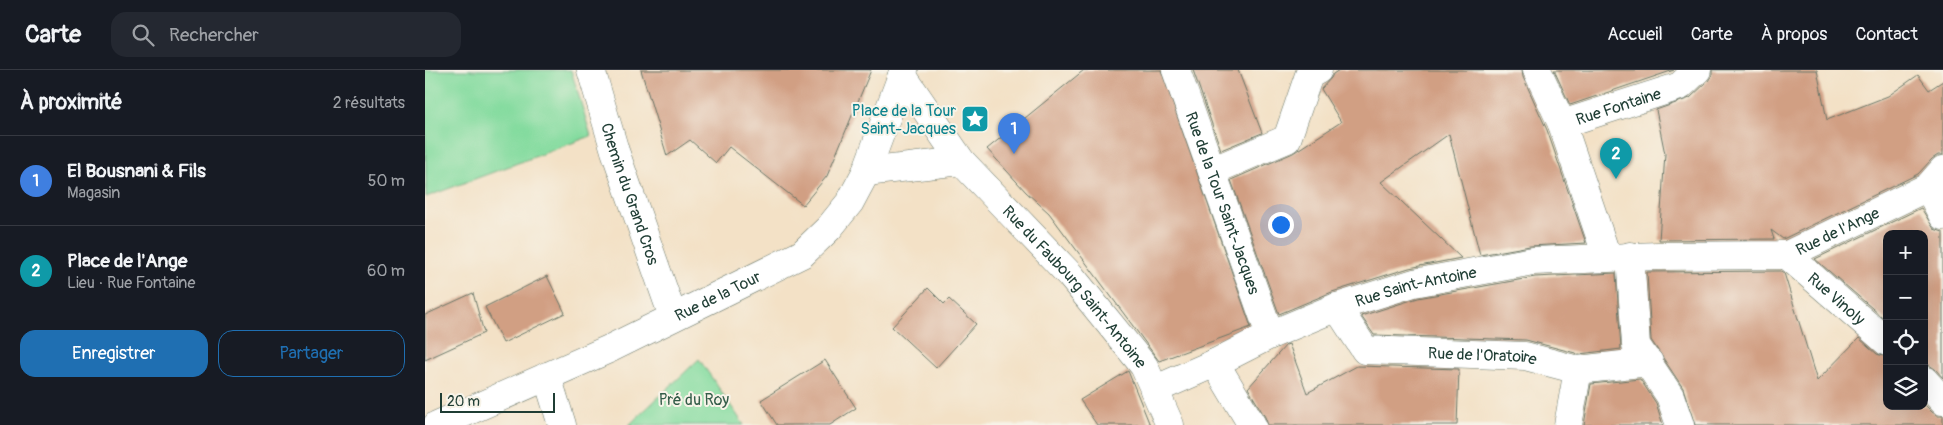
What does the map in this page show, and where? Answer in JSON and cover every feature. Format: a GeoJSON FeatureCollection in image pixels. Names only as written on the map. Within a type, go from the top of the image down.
{"type":"FeatureCollection","features":[{"type":"Feature","properties":{"kind":"street","name":"Chemin du Grand Cros"},"geometry":{"type":"LineString","coordinates":[[591,70],[615,151],[673,317]]}},
{"type":"Feature","properties":{"kind":"street","name":"Rue de la Tour Saint-Jacques"},"geometry":{"type":"LineString","coordinates":[[1176,70],[1270,335]]}},
{"type":"Feature","properties":{"kind":"street"},"geometry":{"type":"LineString","coordinates":[[1212,171],[1287,139],[1309,75],[1318,70]]}},
{"type":"Feature","properties":{"kind":"street"},"geometry":{"type":"LineString","coordinates":[[1537,70],[1618,257],[1636,345],[1670,396],[1680,425]]}},
{"type":"Feature","properties":{"kind":"street","name":"Rue Fontaine"},"geometry":{"type":"LineString","coordinates":[[1562,124],[1680,86],[1697,70]]}},
{"type":"Feature","properties":{"kind":"street","name":"Rue de la Tour"},"geometry":{"type":"LineString","coordinates":[[437,425],[609,349],[802,254],[829,228],[850,202],[866,172],[903,72]]}},
{"type":"Feature","properties":{"kind":"street","name":"Rue du Faubourg Saint-Antoine"},"geometry":{"type":"LineString","coordinates":[[903,72],[961,161],[1069,276],[1144,366],[1170,425]]}},
{"type":"Feature","properties":{"kind":"street"},"geometry":{"type":"LineString","coordinates":[[866,172],[961,161]]}},
{"type":"Feature","properties":{"kind":"street"},"geometry":{"type":"LineString","coordinates":[[1936,178],[1943,216]]}},
{"type":"Feature","properties":{"kind":"street","name":"Rue de l'Ange"},"geometry":{"type":"LineString","coordinates":[[1618,257],[1787,255],[1936,178]]}},
{"type":"Feature","properties":{"kind":"street","name":"Rue Vinoly"},"geometry":{"type":"LineString","coordinates":[[1787,255],[1883,339]]}},
{"type":"Feature","properties":{"kind":"street","name":"Rue Saint-Antoine"},"geometry":{"type":"LineString","coordinates":[[1154,390],[1215,363],[1270,335],[1337,307],[1413,284],[1533,261],[1618,257]]}},
{"type":"Feature","properties":{"kind":"street","name":"Rue de l'Oratoire"},"geometry":{"type":"LineString","coordinates":[[1337,307],[1365,350],[1525,356],[1578,370],[1649,362]]}},
{"type":"Feature","properties":{"kind":"street"},"geometry":{"type":"LineString","coordinates":[[1215,363],[1252,425]]}},
{"type":"Feature","properties":{"kind":"street"},"geometry":{"type":"LineString","coordinates":[[1567,425],[1578,370]]}},
{"type":"Feature","properties":{"kind":"street"},"geometry":{"type":"LineString","coordinates":[[547,376],[562,425]]}},
{"type":"Feature","properties":{"kind":"street"},"geometry":{"type":"LineString","coordinates":[[1928,384],[1943,401]]}},
{"type":"Feature","properties":{"kind":"green space"},"geometry":{"type":"Polygon","coordinates":[[[425,70],[571,70],[591,136],[426,197],[425,70]]]}},
{"type":"Feature","properties":{"kind":"green space","name":"Pré du Roy"},"geometry":{"type":"Polygon","coordinates":[[[699,359],[744,425],[629,425],[699,359]]]}},
{"type":"Feature","properties":{"kind":"building"},"geometry":{"type":"Polygon","coordinates":[[[641,70],[871,70],[827,176],[803,205],[729,147],[716,163],[690,140],[667,156],[641,70]]]}},
{"type":"Feature","properties":{"kind":"building"},"geometry":{"type":"Polygon","coordinates":[[[1084,70],[1161,70],[1251,327],[1159,361],[1049,213],[1026,192],[987,149],[1084,70]]]}},
{"type":"Feature","properties":{"kind":"building"},"geometry":{"type":"Polygon","coordinates":[[[1193,70],[1238,70],[1262,133],[1221,150],[1193,70]]]}},
{"type":"Feature","properties":{"kind":"building"},"geometry":{"type":"Polygon","coordinates":[[[1339,70],[1522,70],[1523,77],[1547,130],[1586,243],[1530,246],[1480,255],[1449,134],[1381,182],[1461,258],[1409,268],[1332,292],[1279,314],[1231,180],[1293,153],[1341,122],[1321,89],[1333,74],[1339,70]]]}},
{"type":"Feature","properties":{"kind":"building"},"geometry":{"type":"Polygon","coordinates":[[[1554,70],[1674,70],[1570,105],[1554,70]]]}},
{"type":"Feature","properties":{"kind":"building"},"geometry":{"type":"Polygon","coordinates":[[[1712,70],[1817,70],[1827,120],[1888,96],[1918,75],[1929,90],[1943,81],[1943,155],[1938,155],[1932,159],[1918,174],[1783,239],[1771,230],[1774,239],[1659,240],[1665,154],[1656,110],[1690,98],[1708,81],[1712,75],[1712,70]]]}},
{"type":"Feature","properties":{"kind":"building"},"geometry":{"type":"Polygon","coordinates":[[[1921,208],[1934,229],[1943,232],[1943,378],[1935,369],[1928,365],[1928,230],[1883,230],[1883,318],[1815,259],[1921,208]]]}},
{"type":"Feature","properties":{"kind":"building"},"geometry":{"type":"Polygon","coordinates":[[[1781,271],[1784,273],[1817,381],[1859,338],[1877,354],[1883,356],[1883,410],[1928,410],[1928,408],[1938,416],[1943,416],[1943,425],[1695,425],[1683,388],[1651,340],[1647,272],[1781,271]]]}},
{"type":"Feature","properties":{"kind":"building"},"geometry":{"type":"Polygon","coordinates":[[[1616,273],[1621,349],[1579,354],[1526,340],[1374,335],[1361,316],[1418,298],[1535,277],[1616,273]]]}},
{"type":"Feature","properties":{"kind":"building"},"geometry":{"type":"Polygon","coordinates":[[[547,276],[565,313],[503,343],[485,307],[547,276]]]}},
{"type":"Feature","properties":{"kind":"building"},"geometry":{"type":"Polygon","coordinates":[[[928,288],[944,304],[949,299],[976,324],[936,368],[892,327],[928,288]]]}},
{"type":"Feature","properties":{"kind":"building"},"geometry":{"type":"Polygon","coordinates":[[[473,293],[484,333],[425,360],[425,315],[473,293]]]}},
{"type":"Feature","properties":{"kind":"building"},"geometry":{"type":"Polygon","coordinates":[[[1289,344],[1307,393],[1357,366],[1459,369],[1457,425],[1268,425],[1248,388],[1286,345],[1289,344]]]}},
{"type":"Feature","properties":{"kind":"building"},"geometry":{"type":"Polygon","coordinates":[[[825,360],[856,408],[830,425],[777,425],[761,400],[825,360]]]}},
{"type":"Feature","properties":{"kind":"building"},"geometry":{"type":"Polygon","coordinates":[[[1128,371],[1150,425],[1097,425],[1080,400],[1128,371]]]}},
{"type":"Feature","properties":{"kind":"building"},"geometry":{"type":"Polygon","coordinates":[[[1640,379],[1656,403],[1663,425],[1584,425],[1591,384],[1640,379]]]}},
{"type":"Feature","properties":{"kind":"place","name":"Place de la Tour Saint-Jacques"},"geometry":{"type":"Point","coordinates":[975,119]}},
{"type":"Feature","properties":{"kind":"place","name":"El Bousnani & Fils"},"geometry":{"type":"Point","coordinates":[1014,154]}},
{"type":"Feature","properties":{"kind":"place","name":"Place de l'Ange"},"geometry":{"type":"Point","coordinates":[1616,179]}}]}
